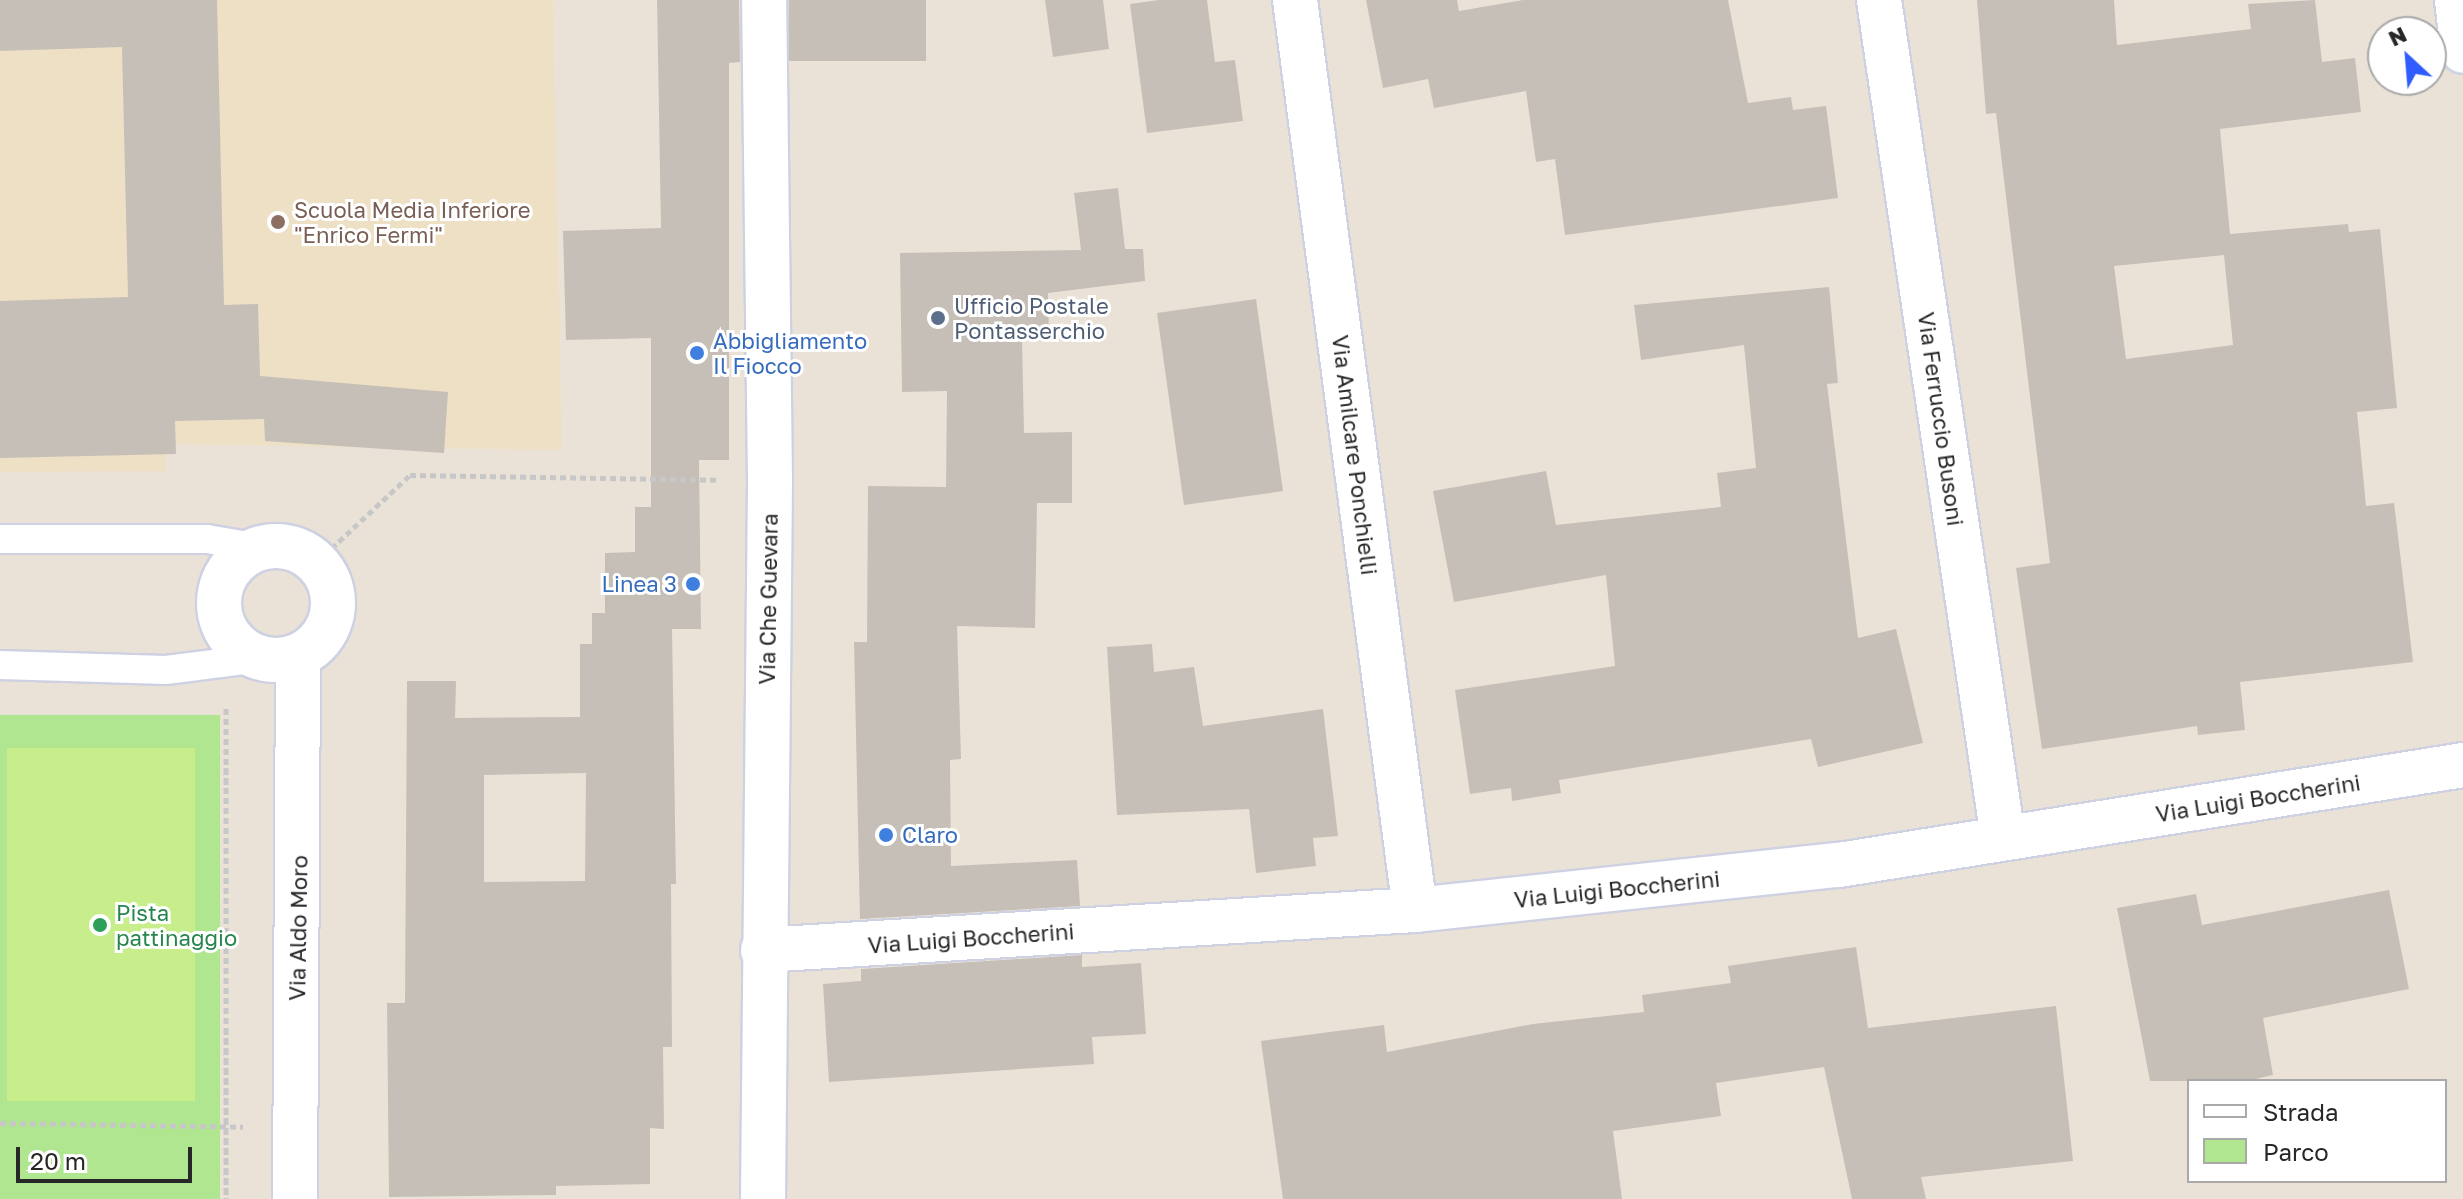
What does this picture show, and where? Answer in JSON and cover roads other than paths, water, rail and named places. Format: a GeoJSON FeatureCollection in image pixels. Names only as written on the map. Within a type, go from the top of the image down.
{"type":"FeatureCollection","features":[{"type":"Feature","properties":{"kind":"street","name":"Via Che Guevara"},"geometry":{"type":"LineString","coordinates":[[763,1199],[763,950],[770,480],[764,0]]}},
{"type":"Feature","properties":{"kind":"street","name":"Via Amilcare Ponchielli"},"geometry":{"type":"LineString","coordinates":[[1295,0],[1415,910]]}},
{"type":"Feature","properties":{"kind":"street","name":"Via Ferruccio Busoni"},"geometry":{"type":"LineString","coordinates":[[1879,0],[2003,838]]}},
{"type":"Feature","properties":{"kind":"street"},"geometry":{"type":"LineString","coordinates":[[2457,0],[2463,51]]}},
{"type":"Feature","properties":{"kind":"street"},"geometry":{"type":"LineString","coordinates":[[290,547],[317,562],[328,577],[332,614],[319,639],[261,659],[230,638],[218,604],[229,569],[260,548],[290,547]]}},
{"type":"Feature","properties":{"kind":"street","name":"Via Aldo Moro"},"geometry":{"type":"LineString","coordinates":[[261,659],[296,1127],[295,1199]]}},
{"type":"Feature","properties":{"kind":"street","name":"Via Luigi Boccherini"},"geometry":{"type":"LineString","coordinates":[[763,950],[1415,910],[1839,865],[2463,765]]}},
{"type":"Feature","properties":{"kind":"lane"},"geometry":{"type":"LineString","coordinates":[[0,539],[207,539],[260,548]]}},
{"type":"Feature","properties":{"kind":"lane"},"geometry":{"type":"LineString","coordinates":[[0,665],[166,670],[261,659]]}},
{"type":"Feature","properties":{"kind":"place","name":"Scuola Media Inferiore \"Enrico Fermi\""},"geometry":{"type":"Point","coordinates":[278,222]}},
{"type":"Feature","properties":{"kind":"place","name":"Ufficio Postale Pontasserchio"},"geometry":{"type":"Point","coordinates":[938,318]}},
{"type":"Feature","properties":{"kind":"place","name":"Abbigliamento Il Fiocco"},"geometry":{"type":"Point","coordinates":[697,353]}},
{"type":"Feature","properties":{"kind":"place","name":"Linea 3"},"geometry":{"type":"Point","coordinates":[693,584]}},
{"type":"Feature","properties":{"kind":"place","name":"Claro"},"geometry":{"type":"Point","coordinates":[886,835]}},
{"type":"Feature","properties":{"kind":"place","name":"Pista pattinaggio"},"geometry":{"type":"Point","coordinates":[100,925]}}]}
